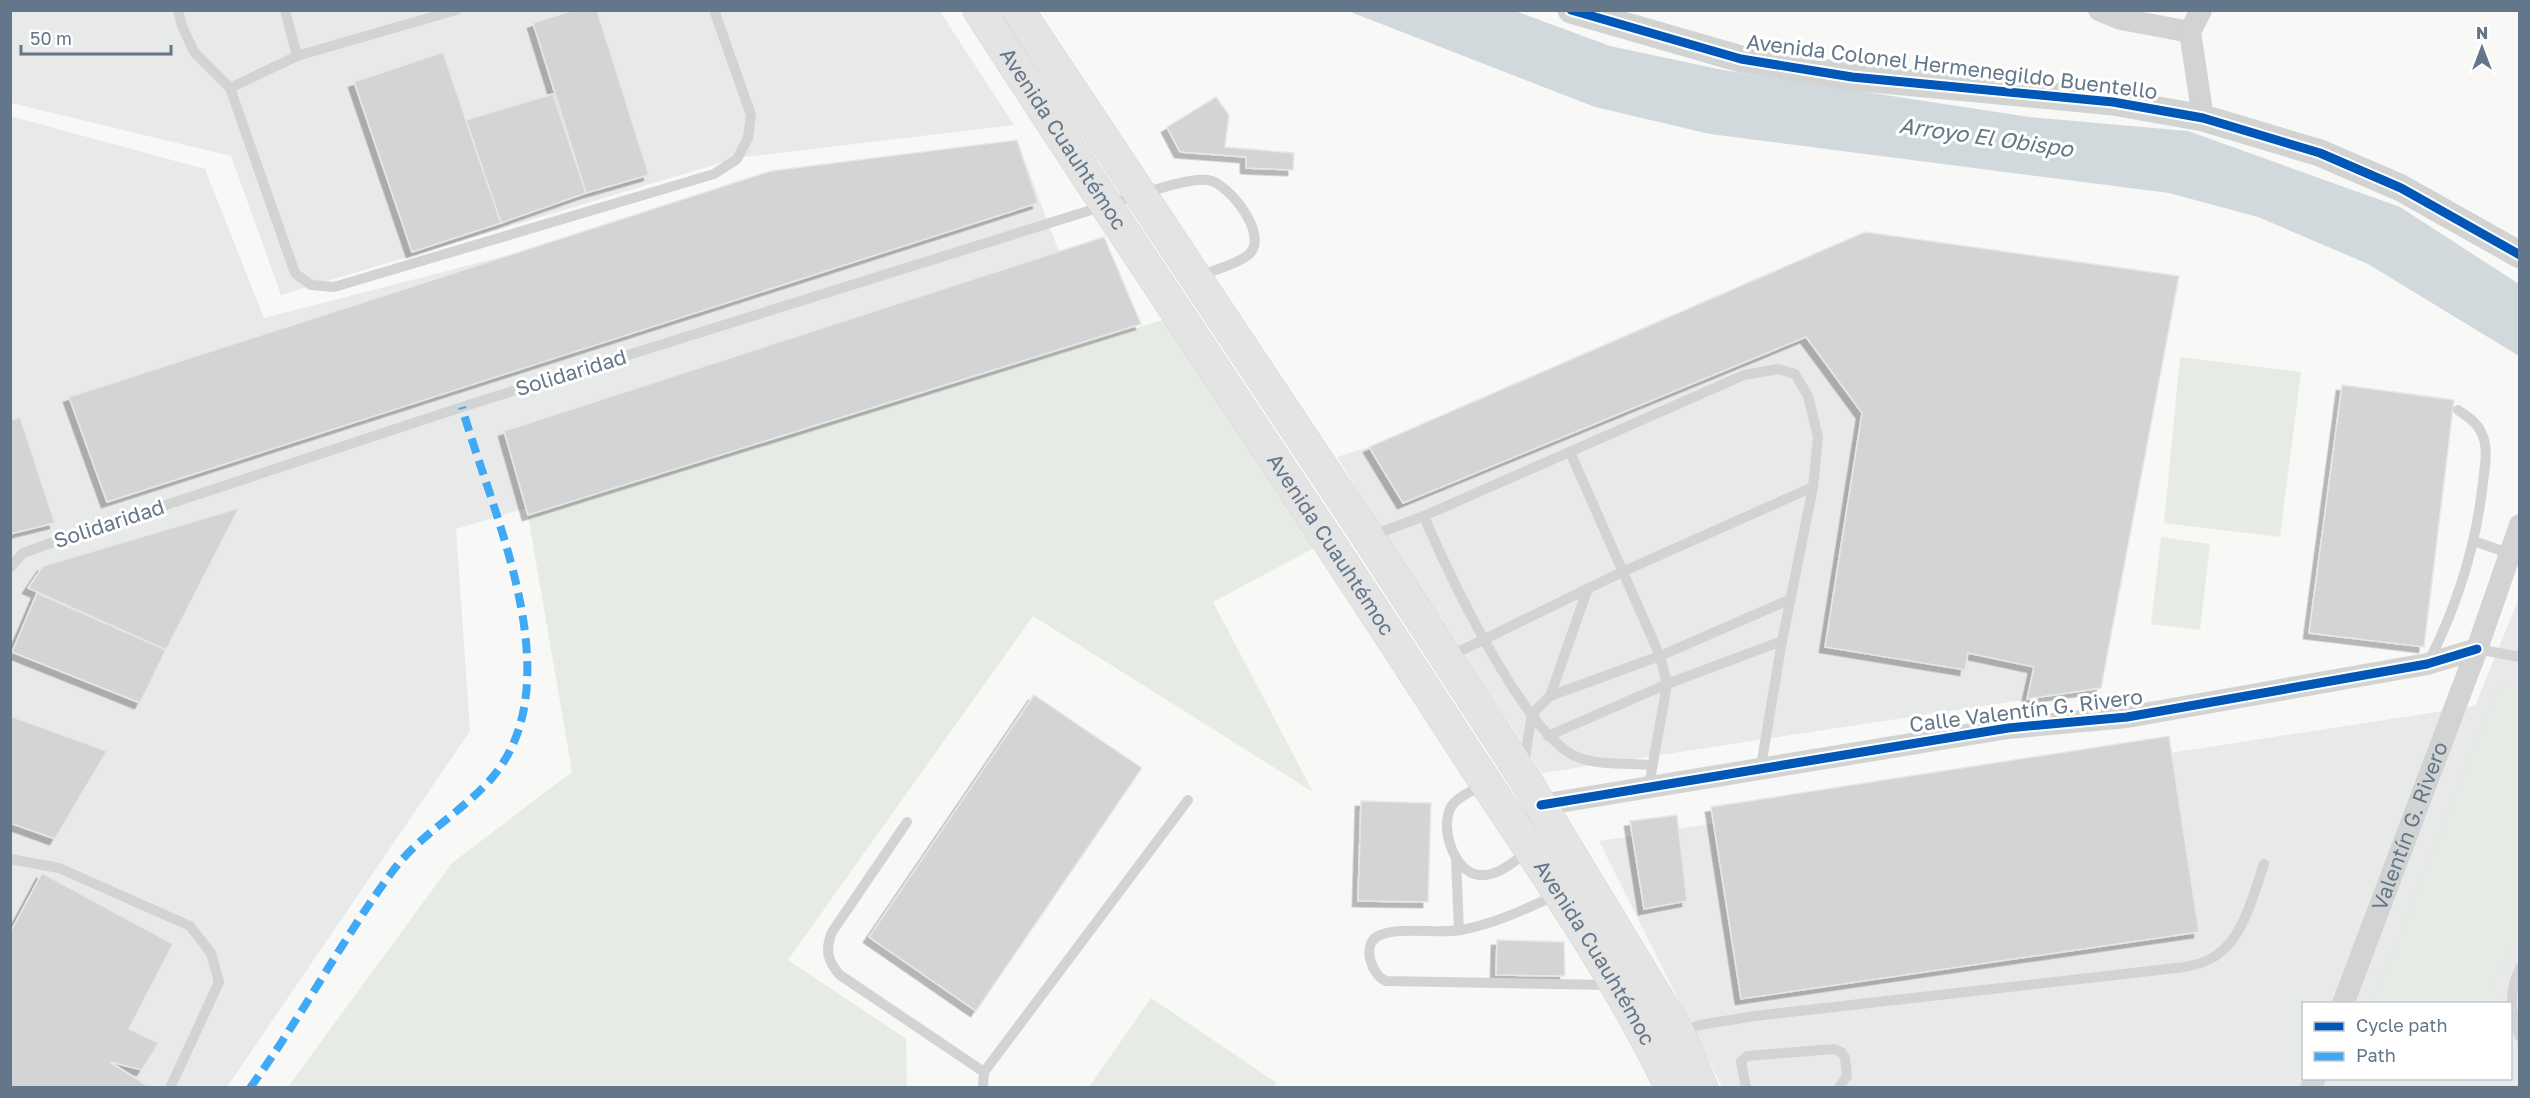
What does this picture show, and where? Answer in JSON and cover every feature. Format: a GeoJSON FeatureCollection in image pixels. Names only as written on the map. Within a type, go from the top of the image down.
{"type":"FeatureCollection","features":[{"type":"Feature","properties":{"kind":"main road","name":"Avenida Cuauhtémoc"},"geometry":{"type":"LineString","coordinates":[[979,10],[1104,206],[1530,849],[1617,985],[1665,1039],[1702,1088]]}},
{"type":"Feature","properties":{"kind":"main road","name":"Avenida Cuauhtémoc"},"geometry":{"type":"LineString","coordinates":[[1018,10],[1368,537],[1541,805],[1665,1039],[1671,1088]]}},
{"type":"Feature","properties":{"kind":"main road"},"geometry":{"type":"LineString","coordinates":[[1467,754],[1491,768],[1517,799],[1541,805],[1537,826],[1554,870],[1559,894]]}},
{"type":"Feature","properties":{"kind":"street","name":"Avenida Colonel Hermenegildo Buentello"},"geometry":{"type":"LineString","coordinates":[[1571,10],[1741,60],[1852,77],[2113,102],[2204,118],[2320,153],[2401,188],[2520,255]]}},
{"type":"Feature","properties":{"kind":"street"},"geometry":{"type":"LineString","coordinates":[[2099,10],[2121,19],[2190,32]]}},
{"type":"Feature","properties":{"kind":"street"},"geometry":{"type":"LineString","coordinates":[[2201,10],[2190,32],[2204,118]]}},
{"type":"Feature","properties":{"kind":"street"},"geometry":{"type":"LineString","coordinates":[[2477,649],[2508,553],[2520,525]]}},
{"type":"Feature","properties":{"kind":"street","name":"Calle Valentín G. Rivero"},"geometry":{"type":"LineString","coordinates":[[1541,805],[1650,776],[1761,766],[2008,728],[2127,717],[2427,664],[2477,649]]}},
{"type":"Feature","properties":{"kind":"street","name":"Valentín G. Rivero"},"geometry":{"type":"LineString","coordinates":[[2344,1002],[2477,649]]}},
{"type":"Feature","properties":{"kind":"lane"},"geometry":{"type":"LineString","coordinates":[[178,10],[182,26],[194,52],[230,88],[295,273],[311,285],[334,287],[714,174],[736,159],[748,138],[751,115],[714,10]]}},
{"type":"Feature","properties":{"kind":"lane"},"geometry":{"type":"LineString","coordinates":[[285,10],[297,56]]}},
{"type":"Feature","properties":{"kind":"lane"},"geometry":{"type":"LineString","coordinates":[[230,88],[297,56],[456,10]]}},
{"type":"Feature","properties":{"kind":"lane","name":"Solidaridad"},"geometry":{"type":"LineString","coordinates":[[10,568],[23,553],[51,543],[462,407],[1104,206],[1187,182],[1206,180],[1216,182],[1227,190],[1244,212],[1255,233],[1255,244],[1249,254],[1195,278]]}},
{"type":"Feature","properties":{"kind":"lane"},"geometry":{"type":"LineString","coordinates":[[1368,537],[1424,516],[1744,375],[1779,369],[1796,374],[1808,396],[1818,437],[1813,487],[1782,641],[1761,766]]}},
{"type":"Feature","properties":{"kind":"lane"},"geometry":{"type":"LineString","coordinates":[[2427,664],[2451,618],[2465,578],[2474,541],[2486,448],[2481,430],[2458,411]]}},
{"type":"Feature","properties":{"kind":"lane"},"geometry":{"type":"LineString","coordinates":[[1424,516],[1455,585],[1485,639],[1548,736],[1577,757],[1650,776],[1667,684],[1660,656],[1570,452]]}},
{"type":"Feature","properties":{"kind":"lane"},"geometry":{"type":"LineString","coordinates":[[1447,658],[1622,572],[1813,487]]}},
{"type":"Feature","properties":{"kind":"lane"},"geometry":{"type":"LineString","coordinates":[[2474,541],[2508,553]]}},
{"type":"Feature","properties":{"kind":"lane"},"geometry":{"type":"LineString","coordinates":[[1550,696],[1588,588]]}},
{"type":"Feature","properties":{"kind":"lane"},"geometry":{"type":"LineString","coordinates":[[1523,777],[1532,714],[1550,696],[1660,656],[1791,599]]}},
{"type":"Feature","properties":{"kind":"lane"},"geometry":{"type":"LineString","coordinates":[[1548,736],[1667,684],[1782,641]]}},
{"type":"Feature","properties":{"kind":"lane"},"geometry":{"type":"LineString","coordinates":[[2477,649],[2520,657]]}},
{"type":"Feature","properties":{"kind":"lane"},"geometry":{"type":"LineString","coordinates":[[1459,930],[1456,860],[1448,823],[1449,812],[1454,803],[1486,783]]}},
{"type":"Feature","properties":{"kind":"lane"},"geometry":{"type":"LineString","coordinates":[[983,1088],[984,1072],[1188,800]]}},
{"type":"Feature","properties":{"kind":"lane"},"geometry":{"type":"LineString","coordinates":[[907,822],[832,932],[827,943],[827,955],[832,966],[840,975],[984,1072]]}},
{"type":"Feature","properties":{"kind":"lane"},"geometry":{"type":"LineString","coordinates":[[1456,860],[1466,872],[1480,876],[1498,872],[1530,849]]}},
{"type":"Feature","properties":{"kind":"lane"},"geometry":{"type":"LineString","coordinates":[[10,859],[59,868],[190,926],[212,953],[219,982],[170,1088]]}},
{"type":"Feature","properties":{"kind":"lane"},"geometry":{"type":"LineString","coordinates":[[1665,1039],[1699,1025],[1755,1016],[2185,967],[2210,960],[2231,941],[2244,919],[2264,864]]}},
{"type":"Feature","properties":{"kind":"lane"},"geometry":{"type":"LineString","coordinates":[[1559,894],[1488,923],[1459,930],[1388,933],[1377,937],[1372,942],[1372,969],[1378,978],[1386,981],[1617,985]]}},
{"type":"Feature","properties":{"kind":"lane"},"geometry":{"type":"LineString","coordinates":[[2511,1002],[2511,991],[2520,968]]}},
{"type":"Feature","properties":{"kind":"lane"},"geometry":{"type":"LineString","coordinates":[[2512,1013],[2520,1036]]}},
{"type":"Feature","properties":{"kind":"lane"},"geometry":{"type":"LineString","coordinates":[[1746,1088],[1740,1068],[1741,1060],[1747,1056],[1834,1049],[1841,1052],[1845,1058],[1847,1076],[1839,1088]]}},
{"type":"Feature","properties":{"kind":"shaded area"},"geometry":{"type":"Polygon","coordinates":[[[939,10],[1014,125],[737,158],[281,295],[231,156],[11,103],[11,11],[939,10]]]}},
{"type":"Feature","properties":{"kind":"shaded area"},"geometry":{"type":"Polygon","coordinates":[[[10,116],[205,169],[264,318],[755,192],[1017,140],[1092,339],[456,529],[470,731],[227,1087],[11,1087],[10,116]]]}},
{"type":"Feature","properties":{"kind":"shaded area"},"geometry":{"type":"Polygon","coordinates":[[[1865,232],[2179,276],[2101,688],[1542,773],[1371,513],[1337,457],[1369,447],[1865,232]]]}},
{"type":"Feature","properties":{"kind":"shaded area"},"geometry":{"type":"Polygon","coordinates":[[[1166,319],[1318,546],[1213,602],[1313,792],[1033,616],[788,960],[906,1039],[907,1087],[287,1088],[452,863],[572,772],[528,515],[1166,319]]]}},
{"type":"Feature","properties":{"kind":"shaded area"},"geometry":{"type":"Polygon","coordinates":[[[2180,357],[2301,372],[2280,537],[2164,523],[2180,357]]]}},
{"type":"Feature","properties":{"kind":"shaded area"},"geometry":{"type":"Polygon","coordinates":[[[2161,537],[2210,544],[2200,630],[2151,624],[2161,537]]]}},
{"type":"Feature","properties":{"kind":"shaded area"},"geometry":{"type":"Polygon","coordinates":[[[2519,598],[2519,1087],[1722,1087],[1599,841],[2475,706],[2519,598]]]}},
{"type":"Feature","properties":{"kind":"shaded area"},"geometry":{"type":"Polygon","coordinates":[[[2519,686],[2519,936],[2492,982],[2499,1002],[2373,1002],[2498,688],[2519,686]]]}},
{"type":"Feature","properties":{"kind":"shaded area"},"geometry":{"type":"Polygon","coordinates":[[[1151,998],[1277,1083],[1274,1087],[1089,1087],[1151,998]]]}},
{"type":"Feature","properties":{"kind":"shaded area"},"geometry":{"type":"Polygon","coordinates":[[[2343,1080],[2462,1080],[2459,1087],[2340,1087],[2343,1080]]]}},
{"type":"Feature","properties":{"kind":"water","name":"Arroyo El Obispo"},"geometry":{"type":"Polygon","coordinates":[[[1348,11],[1515,11],[1610,46],[1723,70],[2029,117],[2188,131],[2400,207],[2519,284],[2519,356],[2368,264],[2258,217],[2169,193],[1710,134],[1595,107],[1348,11]]]}},
{"type":"Feature","properties":{"kind":"building"},"geometry":{"type":"Polygon","coordinates":[[[574,10],[597,10],[649,175],[586,193],[533,23],[574,10]]]}},
{"type":"Feature","properties":{"kind":"building"},"geometry":{"type":"Polygon","coordinates":[[[443,52],[501,223],[412,252],[354,82],[443,52]]]}},
{"type":"Feature","properties":{"kind":"building"},"geometry":{"type":"Polygon","coordinates":[[[553,94],[586,193],[501,223],[466,120],[553,94]]]}},
{"type":"Feature","properties":{"kind":"building"},"geometry":{"type":"Polygon","coordinates":[[[1216,97],[1229,115],[1225,147],[1294,153],[1293,170],[1246,168],[1246,157],[1180,152],[1167,127],[1216,97]]]}},
{"type":"Feature","properties":{"kind":"building"},"geometry":{"type":"Polygon","coordinates":[[[1017,140],[1038,203],[107,502],[69,397],[771,171],[1017,140]]]}},
{"type":"Feature","properties":{"kind":"building"},"geometry":{"type":"Polygon","coordinates":[[[1865,232],[2179,276],[2101,688],[2027,699],[2034,667],[1968,653],[1965,670],[1825,647],[1862,413],[1806,337],[1403,503],[1369,447],[1865,232]]]}},
{"type":"Feature","properties":{"kind":"building"},"geometry":{"type":"Polygon","coordinates":[[[1104,237],[1141,324],[528,515],[504,431],[1104,237]]]}},
{"type":"Feature","properties":{"kind":"building"},"geometry":{"type":"Polygon","coordinates":[[[2342,385],[2454,400],[2424,647],[2309,633],[2342,385]]]}},
{"type":"Feature","properties":{"kind":"building"},"geometry":{"type":"Polygon","coordinates":[[[20,417],[55,523],[10,534],[10,421],[20,417]]]}},
{"type":"Feature","properties":{"kind":"building"},"geometry":{"type":"Polygon","coordinates":[[[239,508],[166,650],[28,588],[43,566],[239,508]]]}},
{"type":"Feature","properties":{"kind":"building"},"geometry":{"type":"Polygon","coordinates":[[[37,593],[166,650],[140,703],[12,652],[37,593]]]}},
{"type":"Feature","properties":{"kind":"building"},"geometry":{"type":"Polygon","coordinates":[[[1034,695],[1142,768],[976,1011],[869,937],[1034,695]]]}},
{"type":"Feature","properties":{"kind":"building"},"geometry":{"type":"Polygon","coordinates":[[[10,716],[107,751],[55,839],[10,823],[10,716]]]}},
{"type":"Feature","properties":{"kind":"building"},"geometry":{"type":"Polygon","coordinates":[[[2169,736],[2199,932],[1741,999],[1711,807],[2169,736]]]}},
{"type":"Feature","properties":{"kind":"building"},"geometry":{"type":"Polygon","coordinates":[[[1361,801],[1431,803],[1428,902],[1358,901],[1361,801]]]}},
{"type":"Feature","properties":{"kind":"building"},"geometry":{"type":"Polygon","coordinates":[[[1677,815],[1687,901],[1644,909],[1630,821],[1677,815]]]}},
{"type":"Feature","properties":{"kind":"building"},"geometry":{"type":"Polygon","coordinates":[[[42,873],[173,944],[129,1029],[159,1043],[142,1070],[110,1062],[151,1088],[10,1088],[10,933],[42,873]]]}},
{"type":"Feature","properties":{"kind":"building"},"geometry":{"type":"Polygon","coordinates":[[[1497,940],[1564,942],[1565,976],[1496,975],[1497,940]]]}},
{"type":"Feature","properties":{"kind":"marked path"},"geometry":{"type":"LineString","coordinates":[[250,1088],[287,1034],[355,925],[392,872],[415,846],[467,803],[491,779],[515,739],[526,695],[526,646],[519,596],[506,545],[462,407]]}},
{"type":"Feature","properties":{"kind":"cycle path"},"geometry":{"type":"LineString","coordinates":[[1571,10],[1741,59],[1852,77],[2113,102],[2203,118],[2320,153],[2401,188],[2520,255]]}},
{"type":"Feature","properties":{"kind":"cycle path"},"geometry":{"type":"LineString","coordinates":[[1541,805],[2008,728],[2127,717],[2427,664],[2477,649]]}}]}
